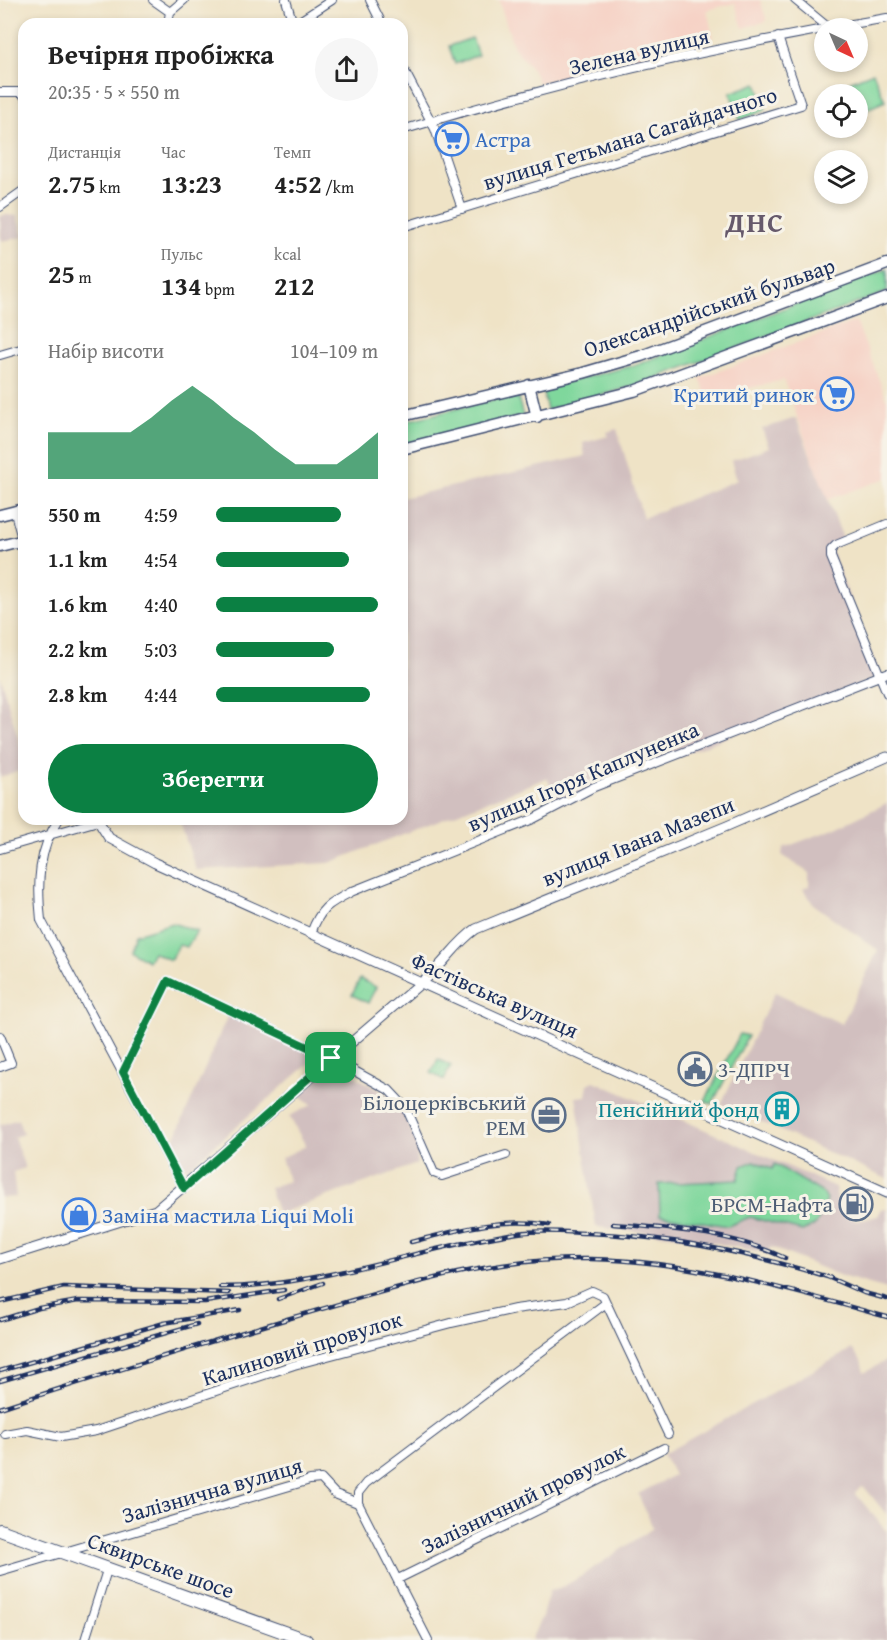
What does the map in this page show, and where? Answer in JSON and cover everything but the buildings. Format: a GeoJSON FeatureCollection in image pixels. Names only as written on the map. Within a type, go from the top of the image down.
{"type":"FeatureCollection","features":[{"type":"Feature","properties":{"kind":"main road","name":"Олександрійський бульвар"},"geometry":{"type":"LineString","coordinates":[[408,415],[641,356],[887,264]]}},
{"type":"Feature","properties":{"kind":"main road"},"geometry":{"type":"LineString","coordinates":[[408,448],[634,391],[887,298]]}},
{"type":"Feature","properties":{"kind":"main road"},"geometry":{"type":"LineString","coordinates":[[529,385],[537,417]]}},
{"type":"Feature","properties":{"kind":"main road"},"geometry":{"type":"LineString","coordinates":[[0,515],[18,510]]}},
{"type":"Feature","properties":{"kind":"main road"},"geometry":{"type":"LineString","coordinates":[[0,546],[18,543]]}},
{"type":"Feature","properties":{"kind":"main road","name":"Сквирське шосе"},"geometry":{"type":"LineString","coordinates":[[0,1530],[108,1567],[284,1636],[306,1640]]}},
{"type":"Feature","properties":{"kind":"street"},"geometry":{"type":"LineString","coordinates":[[153,0],[170,12]]}},
{"type":"Feature","properties":{"kind":"street"},"geometry":{"type":"LineString","coordinates":[[169,18],[170,12],[184,0]]}},
{"type":"Feature","properties":{"kind":"street"},"geometry":{"type":"LineString","coordinates":[[286,0],[292,18]]}},
{"type":"Feature","properties":{"kind":"street"},"geometry":{"type":"LineString","coordinates":[[304,18],[333,0]]}},
{"type":"Feature","properties":{"kind":"street"},"geometry":{"type":"LineString","coordinates":[[370,0],[379,18]]}},
{"type":"Feature","properties":{"kind":"street"},"geometry":{"type":"LineString","coordinates":[[795,0],[817,18]]}},
{"type":"Feature","properties":{"kind":"street","name":"Зелена вулиця"},"geometry":{"type":"LineString","coordinates":[[868,21],[887,18]]}},
{"type":"Feature","properties":{"kind":"street","name":"Зелена вулиця"},"geometry":{"type":"LineString","coordinates":[[408,128],[665,62],[814,31]]}},
{"type":"Feature","properties":{"kind":"street","name":"вулиця Гетьмана Сагайдачного"},"geometry":{"type":"LineString","coordinates":[[408,225],[801,105],[778,37]]}},
{"type":"Feature","properties":{"kind":"street"},"geometry":{"type":"LineString","coordinates":[[408,78],[430,122],[462,209]]}},
{"type":"Feature","properties":{"kind":"street"},"geometry":{"type":"LineString","coordinates":[[0,92],[18,92]]}},
{"type":"Feature","properties":{"kind":"street"},"geometry":{"type":"LineString","coordinates":[[0,207],[18,194]]}},
{"type":"Feature","properties":{"kind":"street"},"geometry":{"type":"LineString","coordinates":[[0,355],[18,350]]}},
{"type":"Feature","properties":{"kind":"street"},"geometry":{"type":"LineString","coordinates":[[887,524],[844,541],[831,550],[831,557],[883,675],[887,693]]}},
{"type":"Feature","properties":{"kind":"street","name":"вулиця Ігоря Каплуненка"},"geometry":{"type":"LineString","coordinates":[[312,933],[318,915],[326,905],[352,891],[533,819],[594,787],[883,675]]}},
{"type":"Feature","properties":{"kind":"street","name":"вулиця Івана Мазепи"},"geometry":{"type":"LineString","coordinates":[[0,1259],[156,1210],[444,963],[460,940],[476,929],[727,826],[887,757]]}},
{"type":"Feature","properties":{"kind":"street"},"geometry":{"type":"LineString","coordinates":[[55,825],[46,837],[38,892],[41,920],[184,1188]]}},
{"type":"Feature","properties":{"kind":"street"},"geometry":{"type":"LineString","coordinates":[[0,849],[82,825]]}},
{"type":"Feature","properties":{"kind":"street","name":"Фастівська вулиця"},"geometry":{"type":"LineString","coordinates":[[100,825],[109,838],[128,849],[420,984],[887,1193]]}},
{"type":"Feature","properties":{"kind":"street"},"geometry":{"type":"LineString","coordinates":[[123,1072],[168,981],[331,1058],[389,1090],[405,1107],[434,1173],[442,1176],[506,1155]]}},
{"type":"Feature","properties":{"kind":"street"},"geometry":{"type":"LineString","coordinates":[[0,1036],[11,1063],[0,1067]]}},
{"type":"Feature","properties":{"kind":"street","name":"Калиновий провулок"},"geometry":{"type":"LineString","coordinates":[[5,1434],[27,1430],[61,1437],[96,1431],[294,1365],[395,1337],[516,1309],[567,1302],[592,1291],[597,1291],[606,1302]]}},
{"type":"Feature","properties":{"kind":"street"},"geometry":{"type":"LineString","coordinates":[[429,1640],[358,1503],[358,1493],[366,1483],[606,1302],[668,1434]]}},
{"type":"Feature","properties":{"kind":"street","name":"Залізничний провулок"},"geometry":{"type":"LineString","coordinates":[[398,1579],[664,1448]]}},
{"type":"Feature","properties":{"kind":"street","name":"Залізнична вулиця"},"geometry":{"type":"LineString","coordinates":[[0,1571],[61,1551],[310,1480],[321,1479],[335,1494],[358,1503]]}},
{"type":"Feature","properties":{"kind":"street"},"geometry":{"type":"LineString","coordinates":[[85,1640],[108,1567]]}},
{"type":"Feature","properties":{"kind":"shaded area"},"geometry":{"type":"Polygon","coordinates":[[[499,0],[760,0],[767,21],[743,28],[735,3],[707,10],[713,37],[538,83],[533,70],[514,48],[499,0]]]}},
{"type":"Feature","properties":{"kind":"shaded area"},"geometry":{"type":"Polygon","coordinates":[[[0,216],[17,216],[18,238],[1,241],[0,216]]]}},
{"type":"Feature","properties":{"kind":"shaded area"},"geometry":{"type":"Polygon","coordinates":[[[856,321],[887,400],[887,478],[827,500],[784,380],[707,397],[700,378],[856,321]]]}},
{"type":"Feature","properties":{"kind":"shaded area"},"geometry":{"type":"Polygon","coordinates":[[[796,418],[844,541],[831,550],[880,676],[559,804],[547,778],[329,863],[196,870],[181,825],[408,825],[408,497],[585,456],[583,443],[608,436],[607,432],[617,429],[643,518],[737,480],[731,461],[769,447],[762,429],[796,418]]]}},
{"type":"Feature","properties":{"kind":"shaded area"},"geometry":{"type":"Polygon","coordinates":[[[0,676],[18,738],[18,772],[0,777],[0,676]]]}},
{"type":"Feature","properties":{"kind":"shaded area"},"geometry":{"type":"Polygon","coordinates":[[[887,803],[887,1179],[721,1104],[775,992],[842,1024],[878,950],[813,904],[803,889],[809,886],[809,873],[782,855],[783,848],[834,829],[887,803]]]}},
{"type":"Feature","properties":{"kind":"shaded area"},"geometry":{"type":"Polygon","coordinates":[[[228,1015],[318,1056],[187,1169],[170,1149],[228,1015]]]}},
{"type":"Feature","properties":{"kind":"shaded area"},"geometry":{"type":"Polygon","coordinates":[[[334,1064],[384,1093],[399,1105],[418,1146],[417,1164],[278,1214],[269,1188],[289,1181],[281,1158],[306,1146],[289,1116],[312,1105],[299,1095],[334,1064]]]}},
{"type":"Feature","properties":{"kind":"shaded area"},"geometry":{"type":"Polygon","coordinates":[[[594,1081],[835,1187],[840,1214],[857,1221],[878,1216],[882,1208],[887,1210],[887,1289],[841,1276],[771,1247],[767,1253],[679,1236],[596,1227],[576,1097],[586,1096],[588,1084],[594,1081]]]}},
{"type":"Feature","properties":{"kind":"shaded area"},"geometry":{"type":"Polygon","coordinates":[[[18,1119],[23,1134],[14,1137],[25,1168],[13,1172],[16,1197],[0,1198],[0,1125],[18,1119]]]}},
{"type":"Feature","properties":{"kind":"shaded area"},"geometry":{"type":"Polygon","coordinates":[[[852,1349],[861,1361],[864,1373],[887,1360],[887,1515],[865,1488],[861,1487],[855,1493],[887,1532],[887,1640],[531,1640],[542,1616],[549,1591],[559,1589],[580,1577],[653,1528],[638,1494],[674,1475],[663,1454],[852,1349]]]}},
{"type":"Feature","properties":{"kind":"green space"},"geometry":{"type":"Polygon","coordinates":[[[472,38],[478,55],[455,64],[449,46],[472,38]]]}},
{"type":"Feature","properties":{"kind":"green space"},"geometry":{"type":"Polygon","coordinates":[[[873,72],[885,101],[868,109],[868,84],[850,84],[849,82],[873,72]]]}},
{"type":"Feature","properties":{"kind":"green space"},"geometry":{"type":"Polygon","coordinates":[[[757,83],[766,110],[740,120],[730,93],[757,83]]]}},
{"type":"Feature","properties":{"kind":"green space"},"geometry":{"type":"Polygon","coordinates":[[[887,269],[887,292],[634,386],[547,410],[542,388],[636,365],[887,269]]]}},
{"type":"Feature","properties":{"kind":"green space"},"geometry":{"type":"Polygon","coordinates":[[[517,394],[523,416],[408,444],[408,421],[517,394]]]}},
{"type":"Feature","properties":{"kind":"green space"},"geometry":{"type":"Polygon","coordinates":[[[172,923],[197,931],[187,947],[179,945],[170,960],[153,952],[148,961],[130,951],[136,934],[172,923]]]}},
{"type":"Feature","properties":{"kind":"green space"},"geometry":{"type":"Polygon","coordinates":[[[360,979],[376,987],[368,1003],[352,995],[360,979]]]}},
{"type":"Feature","properties":{"kind":"green space"},"geometry":{"type":"Polygon","coordinates":[[[740,1034],[748,1036],[712,1104],[705,1101],[740,1034]]]}},
{"type":"Feature","properties":{"kind":"green space"},"geometry":{"type":"Polygon","coordinates":[[[438,1059],[451,1066],[444,1080],[431,1073],[438,1059]]]}},
{"type":"Feature","properties":{"kind":"green space"},"geometry":{"type":"Polygon","coordinates":[[[754,1161],[772,1169],[775,1164],[823,1193],[827,1200],[816,1225],[802,1231],[750,1217],[728,1226],[660,1215],[659,1184],[738,1180],[742,1166],[754,1161]]]}},
{"type":"Feature","properties":{"kind":"railway"},"geometry":{"type":"LineString","coordinates":[[411,1242],[480,1226],[514,1223],[549,1225]]}},
{"type":"Feature","properties":{"kind":"railway"},"geometry":{"type":"LineString","coordinates":[[613,1224],[679,1230],[722,1237],[743,1242],[785,1258]]}},
{"type":"Feature","properties":{"kind":"railway"},"geometry":{"type":"LineString","coordinates":[[220,1287],[296,1281],[481,1239],[544,1231],[618,1235],[680,1242],[771,1261],[831,1278]]}},
{"type":"Feature","properties":{"kind":"railway"},"geometry":{"type":"LineString","coordinates":[[0,1408],[367,1296],[440,1277],[514,1263],[590,1259],[666,1265],[740,1279],[887,1317]]}},
{"type":"Feature","properties":{"kind":"railway"},"geometry":{"type":"LineString","coordinates":[[823,1275],[864,1293],[887,1299]]}},
{"type":"Feature","properties":{"kind":"railway"},"geometry":{"type":"LineString","coordinates":[[278,1299],[323,1283]]}},
{"type":"Feature","properties":{"kind":"railway"},"geometry":{"type":"LineString","coordinates":[[0,1302],[64,1287],[229,1293]]}},
{"type":"Feature","properties":{"kind":"railway"},"geometry":{"type":"LineString","coordinates":[[0,1320],[39,1308],[78,1301],[205,1302],[284,1290]]}},
{"type":"Feature","properties":{"kind":"railway"},"geometry":{"type":"LineString","coordinates":[[0,1371],[164,1323],[240,1310]]}},
{"type":"Feature","properties":{"kind":"railway"},"geometry":{"type":"LineString","coordinates":[[0,1381],[197,1324]]}},
{"type":"Feature","properties":{"kind":"place","name":"Астра"},"geometry":{"type":"Point","coordinates":[452,139]}},
{"type":"Feature","properties":{"kind":"place","name":"Критий ринок"},"geometry":{"type":"Point","coordinates":[837,394]}},
{"type":"Feature","properties":{"kind":"place","name":"3-ДПРЧ"},"geometry":{"type":"Point","coordinates":[695,1069]}},
{"type":"Feature","properties":{"kind":"place","name":"Пенсійний фонд"},"geometry":{"type":"Point","coordinates":[782,1109]}},
{"type":"Feature","properties":{"kind":"place","name":"Білоцерківський РЕМ"},"geometry":{"type":"Point","coordinates":[549,1115]}},
{"type":"Feature","properties":{"kind":"place","name":"БРСМ-Нафта"},"geometry":{"type":"Point","coordinates":[856,1204]}},
{"type":"Feature","properties":{"kind":"place","name":"Заміна мастила Liqui Moli"},"geometry":{"type":"Point","coordinates":[79,1215]}},
{"type":"Feature","properties":{"kind":"district","name":"ДНС"},"geometry":{"type":"Point","coordinates":[755,222]}},
{"type":"Feature","properties":{"kind":"route"},"geometry":{"type":"LineString","coordinates":[[168,981],[331,1058],[184,1188],[123,1072],[168,981]]}}]}
